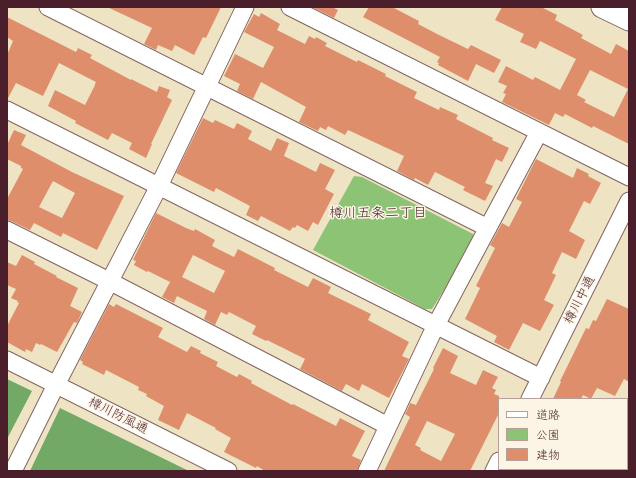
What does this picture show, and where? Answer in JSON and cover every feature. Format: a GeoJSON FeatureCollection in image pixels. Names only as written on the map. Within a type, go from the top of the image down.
{"type":"FeatureCollection","features":[{"type":"Feature","properties":{"kind":"street"},"geometry":{"type":"LineString","coordinates":[[48,7],[488,228]]}},
{"type":"Feature","properties":{"kind":"street"},"geometry":{"type":"LineString","coordinates":[[12,471],[159,186],[245,7]]}},
{"type":"Feature","properties":{"kind":"street"},"geometry":{"type":"LineString","coordinates":[[290,7],[629,177]]}},
{"type":"Feature","properties":{"kind":"street"},"geometry":{"type":"LineString","coordinates":[[602,7],[629,20]]}},
{"type":"Feature","properties":{"kind":"street"},"geometry":{"type":"LineString","coordinates":[[7,110],[541,378]]}},
{"type":"Feature","properties":{"kind":"street"},"geometry":{"type":"LineString","coordinates":[[367,471],[436,325],[539,132]]}},
{"type":"Feature","properties":{"kind":"street","name":"樽川中通"},"geometry":{"type":"LineString","coordinates":[[531,398],[629,201]]}},
{"type":"Feature","properties":{"kind":"street"},"geometry":{"type":"LineString","coordinates":[[7,230],[388,426]]}},
{"type":"Feature","properties":{"kind":"street","name":"樽川防風通"},"geometry":{"type":"LineString","coordinates":[[7,360],[228,471]]}},
{"type":"Feature","properties":{"kind":"green space"},"geometry":{"type":"Polygon","coordinates":[[[354,176],[362,177],[473,234],[475,241],[432,309],[425,309],[313,250],[354,176]]]}},
{"type":"Feature","properties":{"kind":"green space"},"geometry":{"type":"Polygon","coordinates":[[[7,379],[32,391],[7,439],[7,379]]]}},
{"type":"Feature","properties":{"kind":"green space"},"geometry":{"type":"Polygon","coordinates":[[[60,408],[189,471],[30,471],[60,408]]]}},
{"type":"Feature","properties":{"kind":"building"},"geometry":{"type":"Polygon","coordinates":[[[107,7],[221,7],[206,38],[203,37],[194,55],[175,45],[172,51],[158,45],[156,50],[144,44],[152,28],[107,7]]]}},
{"type":"Feature","properties":{"kind":"building"},"geometry":{"type":"Polygon","coordinates":[[[312,7],[332,7],[338,10],[334,18],[312,7]]]}},
{"type":"Feature","properties":{"kind":"building"},"geometry":{"type":"Polygon","coordinates":[[[369,7],[392,7],[419,21],[418,24],[439,35],[468,49],[471,45],[501,60],[494,73],[476,64],[468,81],[438,65],[439,63],[437,62],[440,57],[363,17],[369,7]]]}},
{"type":"Feature","properties":{"kind":"building"},"geometry":{"type":"Polygon","coordinates":[[[502,7],[541,7],[557,15],[555,20],[583,35],[581,38],[611,54],[616,44],[629,51],[629,144],[593,126],[592,128],[565,114],[563,117],[555,113],[549,125],[502,102],[506,94],[503,93],[507,86],[498,82],[506,66],[533,80],[535,77],[560,90],[576,59],[540,41],[536,49],[520,42],[524,34],[495,20],[502,7]],[[590,70],[577,95],[586,100],[584,102],[614,117],[628,89],[590,70]]]}},
{"type":"Feature","properties":{"kind":"building"},"geometry":{"type":"Polygon","coordinates":[[[261,13],[280,24],[277,30],[305,44],[309,36],[315,39],[316,37],[327,43],[325,46],[386,74],[385,76],[417,92],[414,98],[439,110],[440,107],[458,115],[456,119],[509,148],[502,162],[496,159],[485,183],[493,186],[485,201],[463,190],[465,187],[435,172],[428,185],[415,178],[414,180],[397,171],[404,156],[348,130],[345,135],[328,126],[326,130],[320,127],[318,131],[299,122],[306,107],[261,82],[253,99],[237,91],[240,84],[224,76],[235,54],[263,68],[274,47],[244,32],[254,14],[259,17],[261,13]]]}},
{"type":"Feature","properties":{"kind":"building"},"geometry":{"type":"Polygon","coordinates":[[[7,17],[76,52],[78,48],[92,55],[90,58],[157,92],[159,86],[170,90],[167,97],[172,100],[146,158],[129,149],[132,143],[112,133],[108,140],[75,123],[76,121],[48,106],[55,90],[85,105],[96,82],[59,63],[43,96],[16,83],[7,100],[7,55],[13,41],[7,37],[7,17]]]}},
{"type":"Feature","properties":{"kind":"building"},"geometry":{"type":"Polygon","coordinates":[[[203,118],[213,123],[215,120],[234,129],[237,123],[252,131],[248,139],[271,151],[277,138],[289,143],[284,156],[316,172],[320,163],[335,170],[325,189],[334,194],[318,225],[313,222],[308,231],[297,225],[290,231],[261,216],[258,221],[246,215],[250,206],[216,188],[214,192],[176,173],[203,118]]]}},
{"type":"Feature","properties":{"kind":"building"},"geometry":{"type":"Polygon","coordinates":[[[14,130],[26,135],[21,145],[72,172],[124,196],[97,250],[63,233],[61,237],[34,223],[30,230],[7,220],[7,199],[23,169],[21,166],[7,159],[7,145],[14,130]],[[53,181],[39,207],[62,218],[75,193],[53,181]]]}},
{"type":"Feature","properties":{"kind":"building"},"geometry":{"type":"Polygon","coordinates":[[[536,159],[573,178],[577,168],[589,174],[588,176],[601,183],[590,204],[584,201],[569,231],[585,240],[576,259],[562,252],[552,273],[556,275],[544,300],[554,305],[540,331],[523,323],[509,350],[494,342],[497,336],[465,319],[480,288],[476,286],[495,248],[490,245],[502,223],[509,227],[522,202],[516,199],[536,159]]]}},
{"type":"Feature","properties":{"kind":"building"},"geometry":{"type":"Polygon","coordinates":[[[156,213],[186,228],[194,231],[195,229],[215,240],[212,246],[234,257],[238,249],[275,268],[274,270],[308,287],[313,278],[331,287],[328,293],[371,314],[368,320],[409,342],[402,356],[409,359],[389,398],[362,384],[359,391],[346,384],[342,391],[300,369],[305,359],[252,334],[256,326],[229,312],[227,315],[221,312],[215,325],[204,319],[207,311],[177,296],[174,303],[162,297],[170,282],[134,265],[136,261],[133,260],[156,213]],[[193,255],[182,277],[214,293],[225,271],[193,255]]]}},
{"type":"Feature","properties":{"kind":"building"},"geometry":{"type":"Polygon","coordinates":[[[22,255],[35,262],[34,264],[57,276],[56,277],[78,288],[70,306],[82,312],[77,323],[74,322],[57,352],[36,343],[32,352],[26,349],[25,352],[7,342],[7,326],[19,303],[11,298],[16,289],[7,285],[7,262],[16,266],[22,255]]]}},
{"type":"Feature","properties":{"kind":"building"},"geometry":{"type":"Polygon","coordinates":[[[607,299],[629,309],[629,382],[624,379],[615,396],[597,388],[592,398],[583,395],[582,398],[553,398],[561,382],[560,381],[586,328],[589,329],[593,320],[596,321],[607,299]]]}},
{"type":"Feature","properties":{"kind":"building"},"geometry":{"type":"Polygon","coordinates":[[[109,304],[114,307],[116,304],[163,328],[158,337],[187,352],[191,346],[201,351],[200,353],[218,362],[216,366],[237,377],[239,374],[252,381],[251,383],[292,405],[293,404],[336,426],[340,418],[365,431],[352,456],[361,460],[357,471],[265,471],[224,452],[231,438],[215,429],[216,428],[187,413],[179,430],[158,420],[164,406],[146,396],[147,394],[138,390],[139,387],[106,370],[104,375],[82,364],[83,362],[80,360],[109,304]]]}},
{"type":"Feature","properties":{"kind":"building"},"geometry":{"type":"Polygon","coordinates":[[[443,348],[458,356],[450,373],[476,385],[483,370],[498,377],[492,388],[496,390],[494,394],[499,396],[498,415],[470,471],[384,471],[410,417],[405,414],[410,403],[416,405],[434,369],[433,368],[443,348]],[[427,421],[415,445],[421,448],[420,450],[441,461],[455,434],[427,421]]]}},
{"type":"Feature","properties":{"kind":"district","name":"樽川五条二丁目"},"geometry":{"type":"Point","coordinates":[378,213]}}]}
